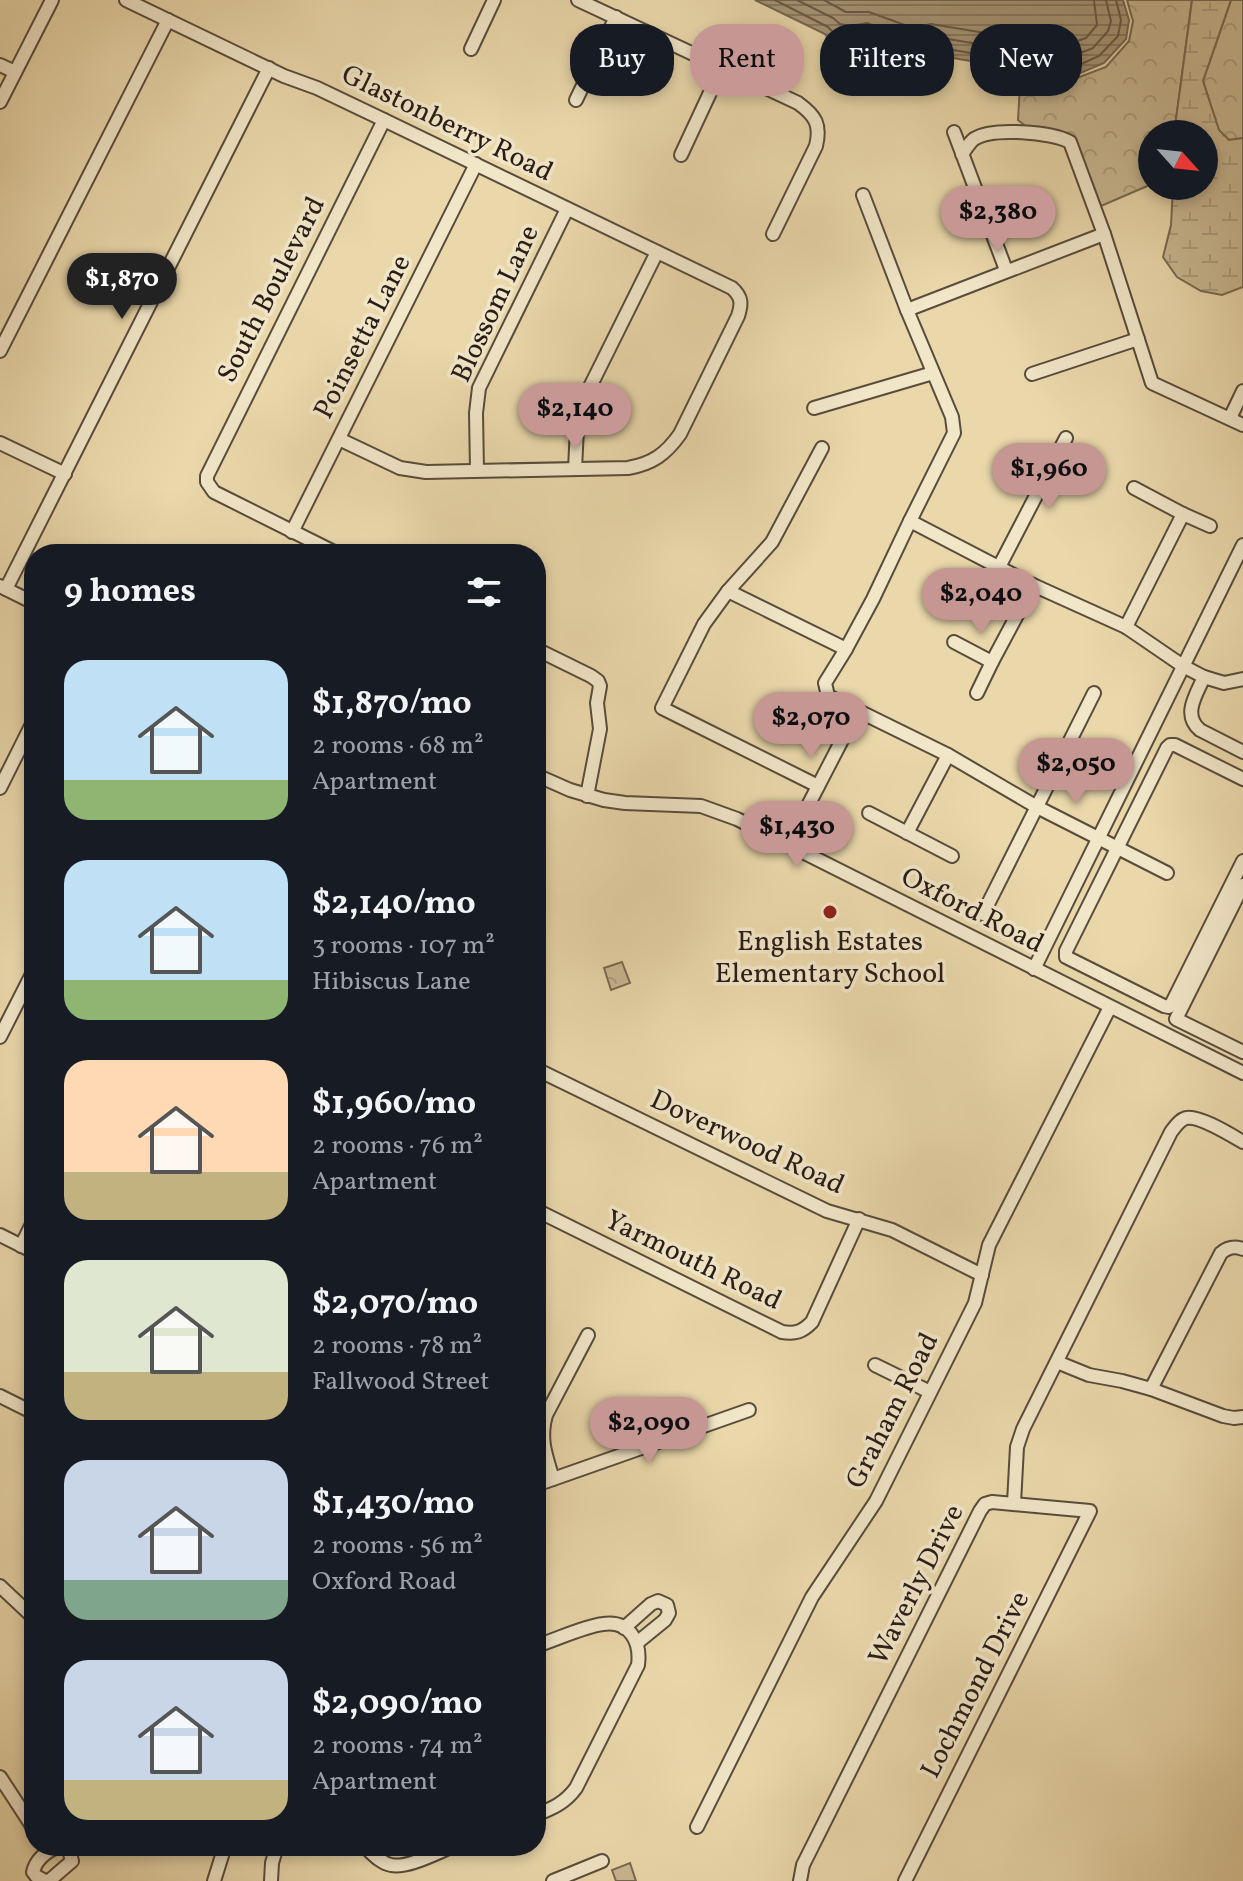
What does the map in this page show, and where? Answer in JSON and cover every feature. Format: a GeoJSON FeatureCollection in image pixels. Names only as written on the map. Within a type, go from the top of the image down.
{"type":"FeatureCollection","features":[{"type":"Feature","properties":{"kind":"street"},"geometry":{"type":"LineString","coordinates":[[0,102],[52,0]]}},
{"type":"Feature","properties":{"kind":"street","name":"Glastonberry Road"},"geometry":{"type":"LineString","coordinates":[[126,0],[476,164],[732,288],[738,294],[741,300],[738,316],[680,434],[670,448],[644,465],[575,469]]}},
{"type":"Feature","properties":{"kind":"street"},"geometry":{"type":"LineString","coordinates":[[471,49],[494,0]]}},
{"type":"Feature","properties":{"kind":"street"},"geometry":{"type":"LineString","coordinates":[[578,0],[690,52]]}},
{"type":"Feature","properties":{"kind":"street"},"geometry":{"type":"LineString","coordinates":[[576,100],[616,17]]}},
{"type":"Feature","properties":{"kind":"street"},"geometry":{"type":"LineString","coordinates":[[0,351],[168,20]]}},
{"type":"Feature","properties":{"kind":"street"},"geometry":{"type":"LineString","coordinates":[[0,65],[15,72]]}},
{"type":"Feature","properties":{"kind":"street"},"geometry":{"type":"LineString","coordinates":[[27,544],[65,474],[269,68]]}},
{"type":"Feature","properties":{"kind":"street"},"geometry":{"type":"LineString","coordinates":[[681,155],[708,96]]}},
{"type":"Feature","properties":{"kind":"street"},"geometry":{"type":"LineString","coordinates":[[773,234],[819,135],[810,112],[783,96]]}},
{"type":"Feature","properties":{"kind":"street","name":"South Boulevard"},"geometry":{"type":"LineString","coordinates":[[292,532],[214,492],[207,482],[209,470],[384,120]]}},
{"type":"Feature","properties":{"kind":"street"},"geometry":{"type":"LineString","coordinates":[[954,132],[1006,270]]}},
{"type":"Feature","properties":{"kind":"street"},"geometry":{"type":"LineString","coordinates":[[962,154],[971,141],[998,133],[1028,132],[1067,139],[1104,234],[1152,383],[1243,425]]}},
{"type":"Feature","properties":{"kind":"street","name":"Poinsetta Lane"},"geometry":{"type":"LineString","coordinates":[[292,532],[476,164]]}},
{"type":"Feature","properties":{"kind":"street"},"geometry":{"type":"LineString","coordinates":[[863,195],[952,417],[954,433],[873,599],[825,683],[828,696],[948,755],[1037,807],[1167,873]]}},
{"type":"Feature","properties":{"kind":"street","name":"Blossom Lane"},"geometry":{"type":"LineString","coordinates":[[477,470],[476,413],[483,376],[567,209]]}},
{"type":"Feature","properties":{"kind":"street"},"geometry":{"type":"LineString","coordinates":[[907,310],[1104,234]]}},
{"type":"Feature","properties":{"kind":"street"},"geometry":{"type":"LineString","coordinates":[[339,439],[400,468],[426,472],[575,469],[577,428],[584,399],[657,252]]}},
{"type":"Feature","properties":{"kind":"street"},"geometry":{"type":"LineString","coordinates":[[1032,374],[1138,339]]}},
{"type":"Feature","properties":{"kind":"street"},"geometry":{"type":"LineString","coordinates":[[814,408],[933,373]]}},
{"type":"Feature","properties":{"kind":"street"},"geometry":{"type":"LineString","coordinates":[[1230,418],[1243,391]]}},
{"type":"Feature","properties":{"kind":"street"},"geometry":{"type":"LineString","coordinates":[[999,567],[1066,438]]}},
{"type":"Feature","properties":{"kind":"street"},"geometry":{"type":"LineString","coordinates":[[0,443],[65,474]]}},
{"type":"Feature","properties":{"kind":"street"},"geometry":{"type":"LineString","coordinates":[[818,786],[662,708],[704,624],[728,591],[772,542],[822,448]]}},
{"type":"Feature","properties":{"kind":"street"},"geometry":{"type":"LineString","coordinates":[[1134,488],[1210,526]]}},
{"type":"Feature","properties":{"kind":"street"},"geometry":{"type":"LineString","coordinates":[[1126,627],[1183,514]]}},
{"type":"Feature","properties":{"kind":"street"},"geometry":{"type":"LineString","coordinates":[[910,521],[1033,585],[1126,627],[1204,677],[1224,683],[1243,679]]}},
{"type":"Feature","properties":{"kind":"street"},"geometry":{"type":"LineString","coordinates":[[292,532],[317,544]]}},
{"type":"Feature","properties":{"kind":"street"},"geometry":{"type":"LineString","coordinates":[[1034,969],[1243,545]]}},
{"type":"Feature","properties":{"kind":"street"},"geometry":{"type":"LineString","coordinates":[[24,549],[3,587],[24,598]]}},
{"type":"Feature","properties":{"kind":"street"},"geometry":{"type":"LineString","coordinates":[[977,693],[1033,585]]}},
{"type":"Feature","properties":{"kind":"street"},"geometry":{"type":"LineString","coordinates":[[728,591],[846,649]]}},
{"type":"Feature","properties":{"kind":"street"},"geometry":{"type":"LineString","coordinates":[[954,642],[992,662]]}},
{"type":"Feature","properties":{"kind":"street"},"geometry":{"type":"LineString","coordinates":[[546,654],[591,676],[600,686],[597,703],[599,737],[587,796]]}},
{"type":"Feature","properties":{"kind":"street"},"geometry":{"type":"LineString","coordinates":[[1204,677],[1191,709],[1194,725],[1243,752]]}},
{"type":"Feature","properties":{"kind":"street"},"geometry":{"type":"LineString","coordinates":[[983,914],[1094,693]]}},
{"type":"Feature","properties":{"kind":"street"},"geometry":{"type":"LineString","coordinates":[[798,825],[857,711]]}},
{"type":"Feature","properties":{"kind":"street"},"geometry":{"type":"LineString","coordinates":[[0,788],[24,740]]}},
{"type":"Feature","properties":{"kind":"street"},"geometry":{"type":"LineString","coordinates":[[1243,779],[1175,745],[1167,748],[1066,951],[1066,957],[1169,1007],[1243,861]]}},
{"type":"Feature","properties":{"kind":"street"},"geometry":{"type":"LineString","coordinates":[[907,833],[948,755]]}},
{"type":"Feature","properties":{"kind":"street","name":"Oxford Road"},"geometry":{"type":"LineString","coordinates":[[546,779],[587,796],[625,803],[688,805],[719,811],[1243,1073]]}},
{"type":"Feature","properties":{"kind":"street"},"geometry":{"type":"LineString","coordinates":[[869,813],[952,856]]}},
{"type":"Feature","properties":{"kind":"street"},"geometry":{"type":"LineString","coordinates":[[1168,1035],[1243,885]]}},
{"type":"Feature","properties":{"kind":"street"},"geometry":{"type":"LineString","coordinates":[[0,1037],[24,990]]}},
{"type":"Feature","properties":{"kind":"street","name":"Graham Road"},"geometry":{"type":"LineString","coordinates":[[697,1827],[812,1597],[876,1501],[975,1303],[989,1245],[1110,1007]]}},
{"type":"Feature","properties":{"kind":"street"},"geometry":{"type":"LineString","coordinates":[[1176,1019],[1243,1052]]}},
{"type":"Feature","properties":{"kind":"street","name":"Doverwood Road"},"geometry":{"type":"LineString","coordinates":[[546,1074],[827,1211],[892,1230],[982,1275]]}},
{"type":"Feature","properties":{"kind":"street"},"geometry":{"type":"LineString","coordinates":[[1014,1503],[1017,1447],[1023,1429],[1171,1132],[1177,1123],[1191,1118],[1243,1142]]}},
{"type":"Feature","properties":{"kind":"street","name":"Yarmouth Road"},"geometry":{"type":"LineString","coordinates":[[546,1215],[782,1332],[796,1334],[812,1322],[859,1219]]}},
{"type":"Feature","properties":{"kind":"street"},"geometry":{"type":"LineString","coordinates":[[0,1235],[24,1247]]}},
{"type":"Feature","properties":{"kind":"street"},"geometry":{"type":"LineString","coordinates":[[21,1246],[24,1240]]}},
{"type":"Feature","properties":{"kind":"street"},"geometry":{"type":"LineString","coordinates":[[1151,1389],[1221,1253],[1235,1247],[1243,1249]]}},
{"type":"Feature","properties":{"kind":"street"},"geometry":{"type":"LineString","coordinates":[[546,1415],[588,1335]]}},
{"type":"Feature","properties":{"kind":"street"},"geometry":{"type":"LineString","coordinates":[[1057,1362],[1089,1375],[1151,1389],[1223,1416],[1243,1417]]}},
{"type":"Feature","properties":{"kind":"street"},"geometry":{"type":"LineString","coordinates":[[875,1365],[930,1392]]}},
{"type":"Feature","properties":{"kind":"street"},"geometry":{"type":"LineString","coordinates":[[0,1396],[24,1408]]}},
{"type":"Feature","properties":{"kind":"street"},"geometry":{"type":"LineString","coordinates":[[546,1481],[749,1410]]}},
{"type":"Feature","properties":{"kind":"street"},"geometry":{"type":"LineString","coordinates":[[546,1455],[553,1479]]}},
{"type":"Feature","properties":{"kind":"street","name":"Waverly Drive"},"geometry":{"type":"LineString","coordinates":[[800,1881],[803,1865],[980,1511],[985,1504],[992,1502],[1014,1503]]}},
{"type":"Feature","properties":{"kind":"street","name":"Lochmond Drive"},"geometry":{"type":"LineString","coordinates":[[905,1881],[1090,1511],[1014,1503]]}},
{"type":"Feature","properties":{"kind":"street"},"geometry":{"type":"LineString","coordinates":[[0,1586],[24,1609]]}},
{"type":"Feature","properties":{"kind":"street"},"geometry":{"type":"LineString","coordinates":[[624,1628],[651,1604],[658,1601],[667,1605],[669,1613],[665,1620],[638,1642]]}},
{"type":"Feature","properties":{"kind":"street"},"geometry":{"type":"LineString","coordinates":[[546,1643],[602,1624],[615,1624],[633,1634],[640,1654],[638,1665],[576,1788],[558,1807],[546,1811]]}},
{"type":"Feature","properties":{"kind":"street"},"geometry":{"type":"LineString","coordinates":[[0,1777],[24,1814]]}},
{"type":"Feature","properties":{"kind":"street"},"geometry":{"type":"LineString","coordinates":[[43,1856],[33,1872],[45,1881],[72,1861],[71,1856]]}},
{"type":"Feature","properties":{"kind":"street"},"geometry":{"type":"LineString","coordinates":[[214,1881],[222,1856]]}},
{"type":"Feature","properties":{"kind":"street"},"geometry":{"type":"LineString","coordinates":[[271,1881],[274,1856]]}},
{"type":"Feature","properties":{"kind":"street"},"geometry":{"type":"LineString","coordinates":[[376,1856],[390,1865],[399,1865],[428,1856]]}},
{"type":"Feature","properties":{"kind":"street"},"geometry":{"type":"LineString","coordinates":[[553,1881],[602,1861]]}},
{"type":"Feature","properties":{"kind":"green space"},"geometry":{"type":"Polygon","coordinates":[[[1127,0],[1192,0],[1176,120],[1138,120],[1138,190],[1101,206],[1094,196],[1079,153],[1018,120],[1019,96],[1082,96],[1082,76],[1106,67],[1129,41],[1133,21],[1127,0]]]}},
{"type":"Feature","properties":{"kind":"green space"},"geometry":{"type":"Polygon","coordinates":[[[1192,0],[1231,0],[1203,81],[1216,120],[1176,120],[1192,0]]]}},
{"type":"Feature","properties":{"kind":"green space"},"geometry":{"type":"Polygon","coordinates":[[[1231,0],[1243,0],[1243,138],[1229,140],[1219,131],[1218,120],[1203,81],[1231,0]]]}},
{"type":"Feature","properties":{"kind":"green space"},"geometry":{"type":"Polygon","coordinates":[[[1218,127],[1229,140],[1243,138],[1243,287],[1222,295],[1201,291],[1177,277],[1163,257],[1171,225],[1172,200],[1218,200],[1218,127]]]}},
{"type":"Feature","properties":{"kind":"green space"},"geometry":{"type":"Polygon","coordinates":[[[622,962],[630,983],[611,990],[604,968],[622,962]]]}},
{"type":"Feature","properties":{"kind":"green space"},"geometry":{"type":"Polygon","coordinates":[[[630,1863],[636,1881],[616,1881],[612,1870],[630,1863]]]}},
{"type":"Feature","properties":{"kind":"water"},"geometry":{"type":"Polygon","coordinates":[[[755,0],[1123,0],[1129,20],[1126,39],[1104,63],[1082,72],[1082,24],[970,24],[970,61],[954,58],[954,24],[820,24],[820,32],[755,0]]]}},
{"type":"Feature","properties":{"kind":"place","name":"English Estates Elementary School"},"geometry":{"type":"Point","coordinates":[830,912]}}]}
